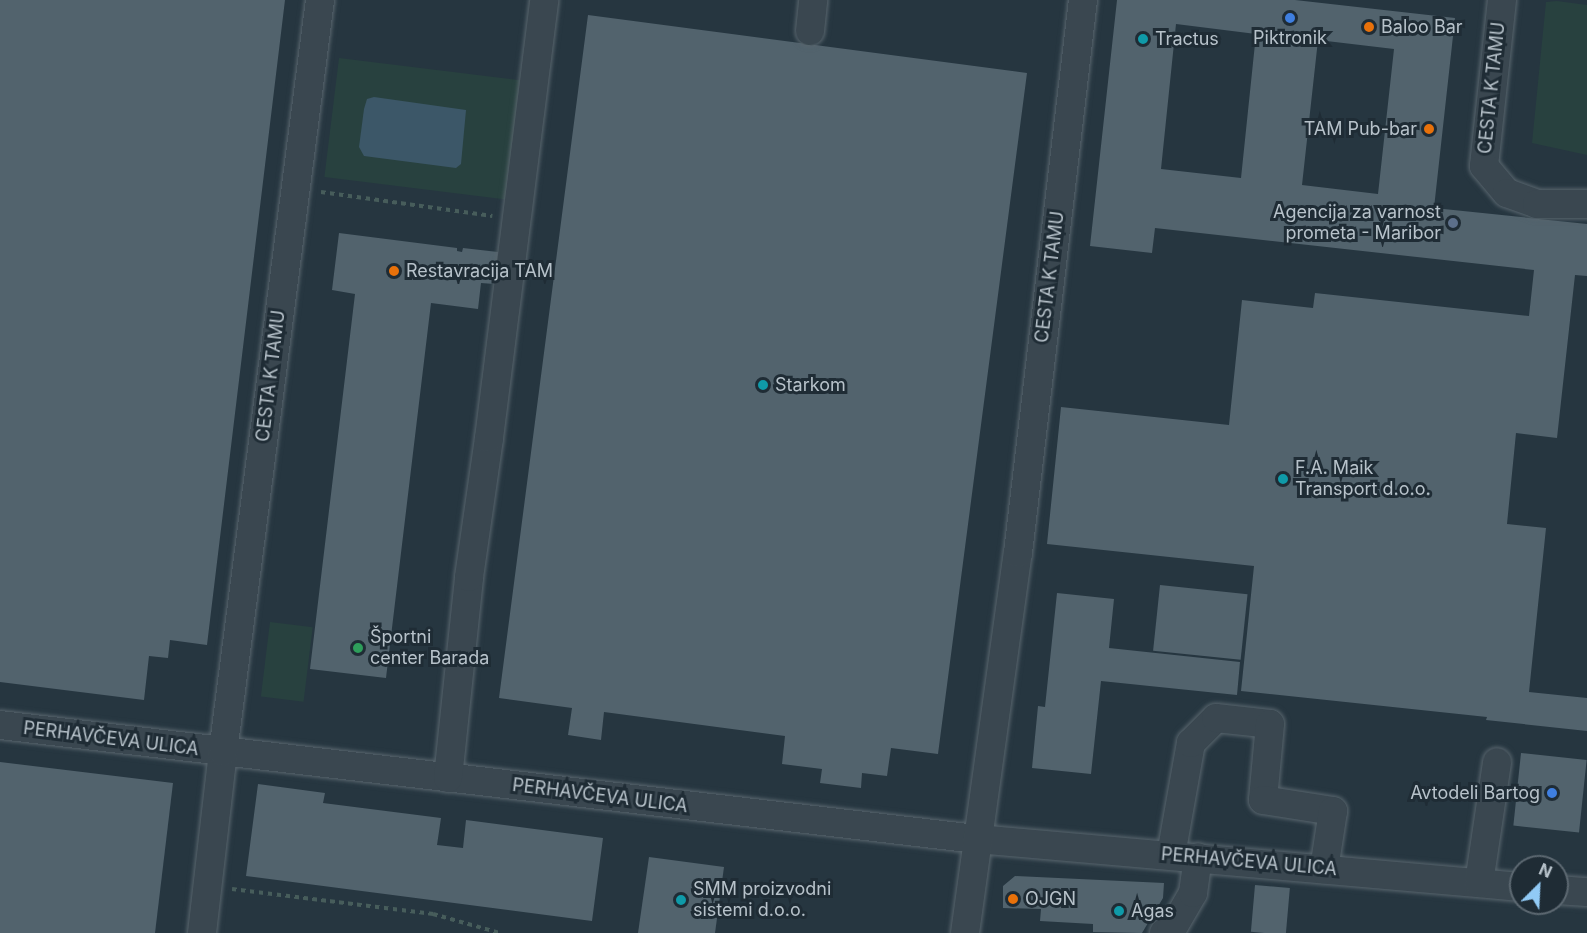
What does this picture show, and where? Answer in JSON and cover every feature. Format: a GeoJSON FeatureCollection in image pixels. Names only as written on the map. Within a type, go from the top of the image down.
{"type":"FeatureCollection","features":[{"type":"Feature","properties":{"kind":"street","name":"CESTA K TAMU"},"geometry":{"type":"LineString","coordinates":[[222,752],[320,0]]}},
{"type":"Feature","properties":{"kind":"street"},"geometry":{"type":"LineString","coordinates":[[448,778],[469,577],[489,438],[544,0]]}},
{"type":"Feature","properties":{"kind":"street"},"geometry":{"type":"LineString","coordinates":[[810,31],[813,0]]}},
{"type":"Feature","properties":{"kind":"street","name":"CESTA K TAMU"},"geometry":{"type":"LineString","coordinates":[[977,839],[1018,553],[1083,0]]}},
{"type":"Feature","properties":{"kind":"street","name":"CESTA K TAMU"},"geometry":{"type":"LineString","coordinates":[[1502,0],[1484,166],[1507,193],[1537,204],[1587,204]]}},
{"type":"Feature","properties":{"kind":"street"},"geometry":{"type":"LineString","coordinates":[[1164,933],[1171,932],[1193,893],[1198,874],[1184,856],[1191,743],[1216,718],[1270,724],[1263,800],[1333,811],[1324,869]]}},
{"type":"Feature","properties":{"kind":"street","name":"PERHAVČEVA ULICA"},"geometry":{"type":"LineString","coordinates":[[0,725],[977,839],[1509,885]]}},
{"type":"Feature","properties":{"kind":"street","name":"PERHAVČEVA ULICA"},"geometry":{"type":"LineString","coordinates":[[202,933],[222,752]]}},
{"type":"Feature","properties":{"kind":"street"},"geometry":{"type":"LineString","coordinates":[[1479,883],[1497,762]]}},
{"type":"Feature","properties":{"kind":"street"},"geometry":{"type":"LineString","coordinates":[[965,933],[977,839]]}},
{"type":"Feature","properties":{"kind":"street"},"geometry":{"type":"LineString","coordinates":[[1569,891],[1587,892]]}},
{"type":"Feature","properties":{"kind":"path"},"geometry":{"type":"LineString","coordinates":[[320,192],[516,219]]}},
{"type":"Feature","properties":{"kind":"path"},"geometry":{"type":"LineString","coordinates":[[207,886],[433,914],[500,933]]}},
{"type":"Feature","properties":{"kind":"green space"},"geometry":{"type":"Polygon","coordinates":[[[1557,1],[1587,5],[1587,155],[1532,143],[1546,2],[1557,1]]]}},
{"type":"Feature","properties":{"kind":"green space"},"geometry":{"type":"Polygon","coordinates":[[[339,58],[543,83],[529,202],[324,177],[339,58]]]}},
{"type":"Feature","properties":{"kind":"green space"},"geometry":{"type":"Polygon","coordinates":[[[270,622],[313,627],[304,702],[261,696],[270,622]]]}},
{"type":"Feature","properties":{"kind":"water"},"geometry":{"type":"Polygon","coordinates":[[[374,97],[466,110],[461,164],[456,168],[364,156],[359,147],[364,109],[367,99],[374,97]]]}},
{"type":"Feature","properties":{"kind":"building"},"geometry":{"type":"Polygon","coordinates":[[[0,0],[285,0],[207,645],[170,640],[168,658],[149,656],[144,700],[0,682],[0,0]]]}},
{"type":"Feature","properties":{"kind":"building","name":"F.A. Maik Transport d.o.o."},"geometry":{"type":"Polygon","coordinates":[[[1117,0],[1295,0],[1455,18],[1434,208],[1587,224],[1587,276],[1575,275],[1557,438],[1516,433],[1507,524],[1546,528],[1529,692],[1587,698],[1587,731],[1486,720],[1487,717],[1241,691],[1254,566],[1047,544],[1061,407],[1229,425],[1242,300],[1313,308],[1315,293],[1529,316],[1534,270],[1155,228],[1152,253],[1090,246],[1117,0]],[[1176,24],[1161,169],[1241,178],[1256,34],[1176,24]],[[1318,40],[1302,185],[1378,194],[1394,49],[1318,40]]]}},
{"type":"Feature","properties":{"kind":"building","name":"Starkom"},"geometry":{"type":"Polygon","coordinates":[[[588,15],[1027,73],[938,754],[891,748],[887,776],[862,773],[861,788],[820,783],[822,769],[782,764],[785,736],[604,712],[601,740],[568,735],[572,708],[499,698],[588,15]]]}},
{"type":"Feature","properties":{"kind":"building"},"geometry":{"type":"Polygon","coordinates":[[[339,233],[457,248],[457,251],[462,252],[463,248],[498,252],[494,284],[481,283],[478,309],[431,303],[386,678],[310,669],[355,294],[332,290],[339,233]]]}},
{"type":"Feature","properties":{"kind":"building"},"geometry":{"type":"Polygon","coordinates":[[[1160,585],[1248,594],[1241,660],[1153,651],[1160,585]]]}},
{"type":"Feature","properties":{"kind":"building"},"geometry":{"type":"Polygon","coordinates":[[[1057,593],[1114,599],[1109,648],[1240,662],[1237,695],[1101,681],[1091,774],[1032,768],[1038,706],[1045,707],[1057,593]]]}},
{"type":"Feature","properties":{"kind":"building","name":"Avtodeli Bartog"},"geometry":{"type":"Polygon","coordinates":[[[1521,753],[1587,760],[1579,832],[1513,826],[1521,753]]]}},
{"type":"Feature","properties":{"kind":"building"},"geometry":{"type":"Polygon","coordinates":[[[0,762],[173,783],[155,933],[0,933],[0,762]]]}},
{"type":"Feature","properties":{"kind":"building"},"geometry":{"type":"Polygon","coordinates":[[[258,784],[325,793],[323,803],[441,818],[437,845],[463,848],[466,820],[603,838],[592,921],[246,876],[258,784]]]}},
{"type":"Feature","properties":{"kind":"building","name":"SMM proizvodni sistemi d.o.o."},"geometry":{"type":"Polygon","coordinates":[[[649,857],[724,867],[715,933],[638,933],[649,857]]]}},
{"type":"Feature","properties":{"kind":"building"},"geometry":{"type":"Polygon","coordinates":[[[1015,876],[1164,883],[1163,898],[1142,933],[1093,932],[1093,924],[1040,921],[1041,909],[1003,908],[1003,886],[1015,876]]]}},
{"type":"Feature","properties":{"kind":"building"},"geometry":{"type":"Polygon","coordinates":[[[1255,885],[1290,888],[1286,933],[1251,932],[1255,885]]]}},
{"type":"Feature","properties":{"kind":"place","name":"Piktronik"},"geometry":{"type":"Point","coordinates":[1290,18]}},
{"type":"Feature","properties":{"kind":"place","name":"Baloo Bar"},"geometry":{"type":"Point","coordinates":[1369,27]}},
{"type":"Feature","properties":{"kind":"place","name":"Tractus"},"geometry":{"type":"Point","coordinates":[1143,39]}},
{"type":"Feature","properties":{"kind":"place","name":"TAM Pub-bar"},"geometry":{"type":"Point","coordinates":[1429,129]}},
{"type":"Feature","properties":{"kind":"place","name":"Agencija za varnost prometa - Maribor"},"geometry":{"type":"Point","coordinates":[1453,223]}},
{"type":"Feature","properties":{"kind":"place","name":"Restavracija TAM"},"geometry":{"type":"Point","coordinates":[394,271]}},
{"type":"Feature","properties":{"kind":"place","name":"Starkom"},"geometry":{"type":"Point","coordinates":[763,385]}},
{"type":"Feature","properties":{"kind":"place","name":"F.A. Maik Transport d.o.o."},"geometry":{"type":"Point","coordinates":[1283,479]}},
{"type":"Feature","properties":{"kind":"place","name":"Športni center Barada"},"geometry":{"type":"Point","coordinates":[358,648]}},
{"type":"Feature","properties":{"kind":"place","name":"Avtodeli Bartog"},"geometry":{"type":"Point","coordinates":[1552,793]}},
{"type":"Feature","properties":{"kind":"place","name":"OJGN"},"geometry":{"type":"Point","coordinates":[1013,899]}},
{"type":"Feature","properties":{"kind":"place","name":"SMM proizvodni sistemi d.o.o."},"geometry":{"type":"Point","coordinates":[681,900]}},
{"type":"Feature","properties":{"kind":"place","name":"Agas"},"geometry":{"type":"Point","coordinates":[1119,911]}}]}
